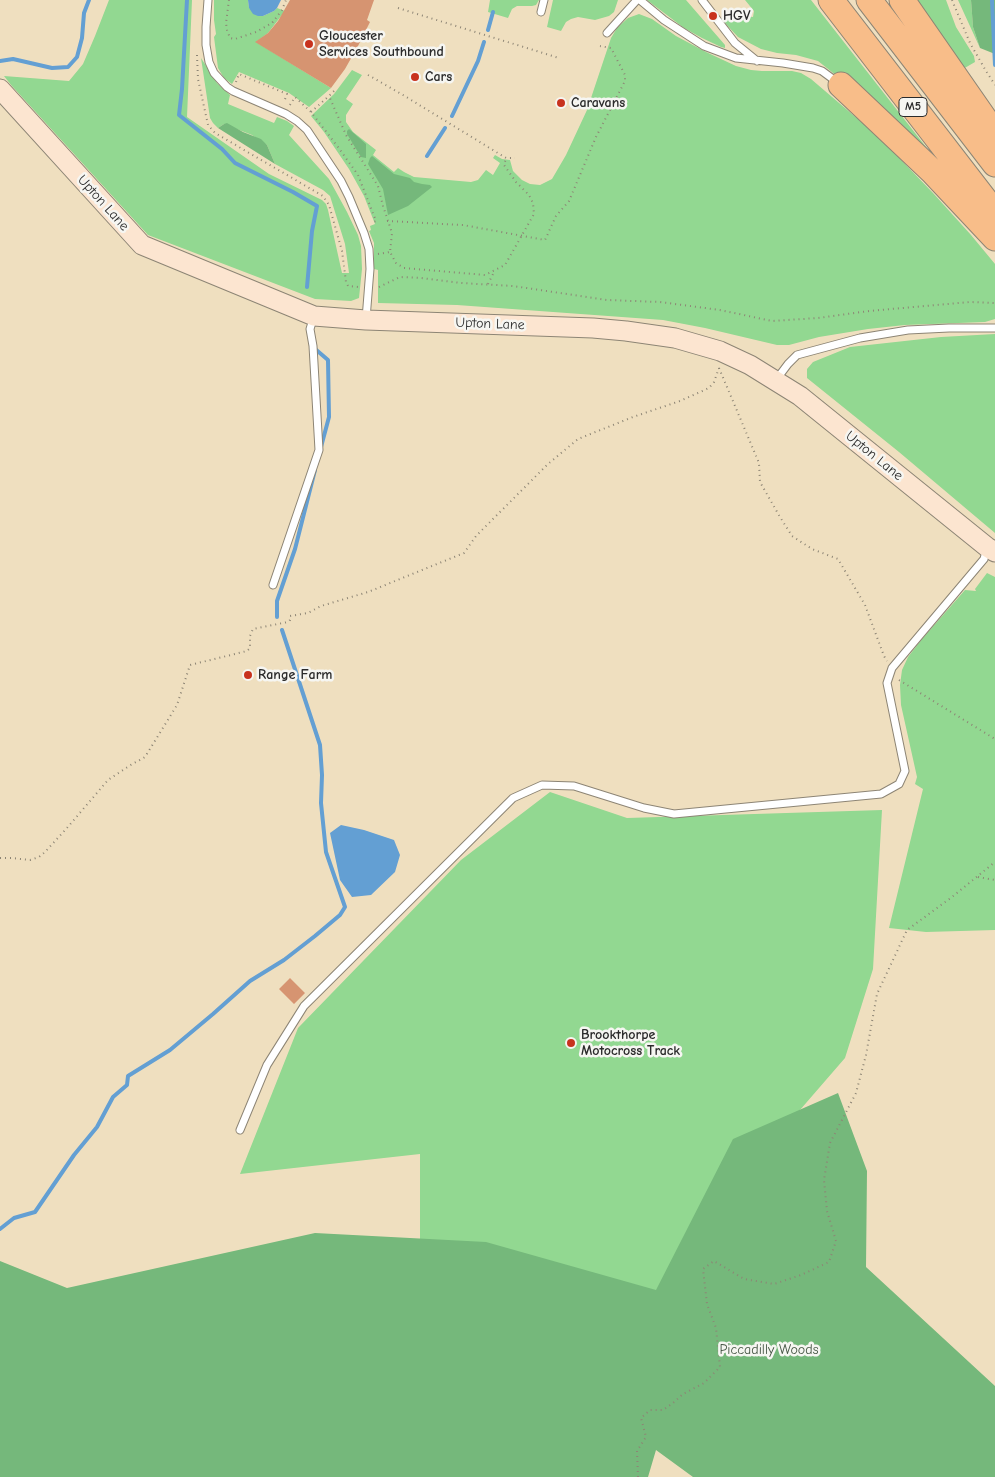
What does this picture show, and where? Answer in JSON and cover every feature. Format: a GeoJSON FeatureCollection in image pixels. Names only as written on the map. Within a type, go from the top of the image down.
{"type":"FeatureCollection","features":[{"type":"Feature","properties":{"kind":"highway","name":"M5"},"geometry":{"type":"LineString","coordinates":[[831,0],[995,213]]}},
{"type":"Feature","properties":{"kind":"highway","name":"M5"},"geometry":{"type":"LineString","coordinates":[[869,0],[995,164]]}},
{"type":"Feature","properties":{"kind":"highway"},"geometry":{"type":"LineString","coordinates":[[902,0],[995,134]]}},
{"type":"Feature","properties":{"kind":"highway","name":"M5"},"geometry":{"type":"LineString","coordinates":[[841,85],[933,172],[995,238]]}},
{"type":"Feature","properties":{"kind":"street","name":"Upton Lane"},"geometry":{"type":"LineString","coordinates":[[0,89],[142,245],[314,316],[366,320],[593,328],[675,338],[720,351],[750,365],[800,396],[991,549]]}},
{"type":"Feature","properties":{"kind":"lane"},"geometry":{"type":"LineString","coordinates":[[208,0],[206,45],[209,62],[214,73],[227,87],[286,114],[307,130],[341,180],[368,242],[370,255],[366,320]]}},
{"type":"Feature","properties":{"kind":"lane"},"geometry":{"type":"LineString","coordinates":[[541,12],[544,0]]}},
{"type":"Feature","properties":{"kind":"lane"},"geometry":{"type":"LineString","coordinates":[[607,33],[638,0],[664,20],[704,46],[736,58],[813,68],[822,71],[841,85]]}},
{"type":"Feature","properties":{"kind":"lane"},"geometry":{"type":"LineString","coordinates":[[702,0],[735,43],[758,61]]}},
{"type":"Feature","properties":{"kind":"lane"},"geometry":{"type":"LineString","coordinates":[[273,585],[319,450],[310,329],[314,316]]}},
{"type":"Feature","properties":{"kind":"lane"},"geometry":{"type":"LineString","coordinates":[[776,380],[797,355],[860,338],[908,330],[995,328]]}},
{"type":"Feature","properties":{"kind":"lane"},"geometry":{"type":"LineString","coordinates":[[240,1130],[267,1065],[304,1006],[513,798],[542,784],[574,786],[644,808],[674,814],[881,794],[899,784],[905,771],[888,683],[892,668],[984,560],[991,549]]}},
{"type":"Feature","properties":{"kind":"path"},"geometry":{"type":"LineString","coordinates":[[229,0],[226,22],[227,30],[230,38],[235,39],[245,37],[272,23],[282,10],[286,0]]}},
{"type":"Feature","properties":{"kind":"path"},"geometry":{"type":"LineString","coordinates":[[952,0],[970,43],[995,84]]}},
{"type":"Feature","properties":{"kind":"path"},"geometry":{"type":"LineString","coordinates":[[398,8],[559,58]]}},
{"type":"Feature","properties":{"kind":"path"},"geometry":{"type":"LineString","coordinates":[[387,220],[463,225],[545,240],[556,216],[569,201],[596,137],[625,81],[625,75],[611,48],[600,46]]}},
{"type":"Feature","properties":{"kind":"path"},"geometry":{"type":"LineString","coordinates":[[197,50],[198,79],[208,125],[215,133],[323,196],[329,205],[342,251],[348,286],[378,288],[400,277],[513,286],[607,300],[660,302],[720,310],[772,321],[970,302],[995,303]]}},
{"type":"Feature","properties":{"kind":"path"},"geometry":{"type":"LineString","coordinates":[[368,75],[506,158],[515,158]]}},
{"type":"Feature","properties":{"kind":"path"},"geometry":{"type":"LineString","coordinates":[[311,112],[334,90]]}},
{"type":"Feature","properties":{"kind":"path"},"geometry":{"type":"LineString","coordinates":[[329,96],[346,136],[378,186],[392,233],[390,252],[396,263],[404,268],[485,275],[506,265],[534,214],[533,203],[529,195],[516,182],[504,165],[506,158]]}},
{"type":"Feature","properties":{"kind":"path"},"geometry":{"type":"LineString","coordinates":[[370,255],[390,252]]}},
{"type":"Feature","properties":{"kind":"path"},"geometry":{"type":"LineString","coordinates":[[488,284],[494,272]]}},
{"type":"Feature","properties":{"kind":"path"},"geometry":{"type":"LineString","coordinates":[[0,858],[30,860],[45,852],[108,780],[145,758],[177,705],[190,665],[247,651],[253,629],[288,622],[290,616],[308,613],[328,604],[368,592],[464,553],[476,536],[548,464],[578,439],[680,401],[709,388],[714,382],[719,368],[759,463],[760,482],[792,536],[812,549],[838,559],[866,605],[884,656],[900,681],[995,739]]}},
{"type":"Feature","properties":{"kind":"path"},"geometry":{"type":"LineString","coordinates":[[638,1477],[637,1451],[646,1437],[641,1418],[650,1410],[663,1410],[673,1404],[683,1394],[704,1383],[720,1367],[716,1328],[707,1304],[703,1269],[714,1261],[744,1279],[774,1284],[801,1275],[829,1262],[836,1241],[827,1211],[824,1180],[830,1143],[856,1094],[866,1055],[877,994],[907,930],[995,862]]}},
{"type":"Feature","properties":{"kind":"path"},"geometry":{"type":"LineString","coordinates":[[976,877],[995,880]]}},
{"type":"Feature","properties":{"kind":"green space"},"geometry":{"type":"Polygon","coordinates":[[[109,0],[192,0],[187,117],[269,174],[322,200],[328,210],[342,273],[349,273],[345,244],[330,196],[323,190],[275,164],[267,145],[252,135],[224,124],[218,128],[213,123],[210,118],[201,58],[217,83],[230,95],[228,104],[274,123],[277,117],[294,126],[289,135],[329,179],[358,235],[361,246],[362,269],[359,298],[351,301],[315,299],[148,235],[11,85],[4,76],[69,81],[83,64],[109,0]]]}},
{"type":"Feature","properties":{"kind":"green space"},"geometry":{"type":"Polygon","coordinates":[[[214,0],[248,0],[249,8],[263,16],[277,8],[285,11],[268,33],[256,42],[331,88],[309,107],[289,93],[239,72],[232,84],[224,78],[218,68],[214,37],[216,34],[214,0]]]}},
{"type":"Feature","properties":{"kind":"green space"},"geometry":{"type":"Polygon","coordinates":[[[490,0],[539,0],[536,5],[517,6],[512,9],[508,18],[488,12],[490,0]]]}},
{"type":"Feature","properties":{"kind":"green space"},"geometry":{"type":"Polygon","coordinates":[[[553,0],[618,0],[614,12],[609,16],[595,20],[578,17],[571,19],[566,22],[561,31],[547,27],[553,0]]]}},
{"type":"Feature","properties":{"kind":"green space"},"geometry":{"type":"Polygon","coordinates":[[[647,0],[686,0],[725,45],[725,48],[684,28],[647,0]]]}},
{"type":"Feature","properties":{"kind":"green space"},"geometry":{"type":"Polygon","coordinates":[[[745,0],[811,0],[944,170],[847,84],[818,61],[761,49],[738,37],[724,22],[724,17],[729,14],[753,17],[754,11],[745,0]]]}},
{"type":"Feature","properties":{"kind":"green space"},"geometry":{"type":"Polygon","coordinates":[[[916,0],[946,0],[956,27],[974,56],[975,62],[963,69],[916,0]]]}},
{"type":"Feature","properties":{"kind":"green space"},"geometry":{"type":"Polygon","coordinates":[[[958,0],[971,0],[973,27],[980,48],[958,0]]]}},
{"type":"Feature","properties":{"kind":"green space"},"geometry":{"type":"Polygon","coordinates":[[[971,0],[995,0],[995,54],[980,48],[973,27],[971,0]]]}},
{"type":"Feature","properties":{"kind":"green space"},"geometry":{"type":"Polygon","coordinates":[[[639,14],[652,19],[676,36],[736,66],[751,70],[801,73],[811,79],[880,138],[933,193],[995,264],[995,319],[985,322],[905,325],[868,329],[819,337],[789,345],[777,345],[663,320],[457,305],[378,303],[378,270],[374,269],[374,243],[369,231],[371,230],[370,226],[375,224],[364,196],[349,169],[311,116],[334,94],[352,70],[362,75],[346,99],[353,104],[346,115],[346,122],[353,132],[376,150],[373,155],[394,172],[398,168],[414,177],[471,182],[478,180],[486,170],[493,175],[500,163],[493,158],[495,155],[502,159],[510,160],[513,171],[522,180],[530,184],[540,185],[552,179],[566,155],[587,110],[611,38],[617,28],[628,18],[639,14]]]}},
{"type":"Feature","properties":{"kind":"green space"},"geometry":{"type":"Polygon","coordinates":[[[227,123],[261,139],[267,145],[275,164],[218,128],[227,123]]]}},
{"type":"Feature","properties":{"kind":"green space"},"geometry":{"type":"Polygon","coordinates":[[[349,129],[366,144],[366,158],[361,157],[347,134],[349,129]]]}},
{"type":"Feature","properties":{"kind":"green space"},"geometry":{"type":"Polygon","coordinates":[[[372,156],[394,174],[432,187],[408,206],[388,215],[383,189],[368,164],[372,156]]]}},
{"type":"Feature","properties":{"kind":"green space"},"geometry":{"type":"Polygon","coordinates":[[[995,334],[995,533],[807,378],[807,369],[813,362],[850,347],[941,337],[995,334]]]}},
{"type":"Feature","properties":{"kind":"green space"},"geometry":{"type":"Polygon","coordinates":[[[987,573],[995,577],[995,930],[926,932],[889,928],[923,789],[915,784],[917,777],[901,705],[900,685],[902,670],[908,657],[922,639],[965,590],[976,591],[975,589],[987,573]]]}},
{"type":"Feature","properties":{"kind":"green space","name":"Brookthorpe Motocross Track"},"geometry":{"type":"Polygon","coordinates":[[[550,792],[627,818],[882,810],[873,969],[845,1058],[748,1170],[681,1309],[420,1299],[420,1154],[240,1174],[298,1028],[461,860],[550,792]]]}},
{"type":"Feature","properties":{"kind":"green space","name":"Piccadilly Woods"},"geometry":{"type":"Polygon","coordinates":[[[838,1093],[867,1171],[866,1267],[995,1386],[995,1477],[693,1477],[656,1450],[648,1477],[0,1477],[0,1261],[67,1288],[315,1233],[486,1242],[656,1290],[733,1139],[838,1093]]]}},
{"type":"Feature","properties":{"kind":"water"},"geometry":{"type":"Polygon","coordinates":[[[248,0],[281,0],[274,11],[258,16],[253,14],[249,8],[248,0]]]}},
{"type":"Feature","properties":{"kind":"water"},"geometry":{"type":"Polygon","coordinates":[[[341,825],[394,840],[400,855],[395,872],[371,895],[352,897],[340,880],[330,833],[341,825]]]}},
{"type":"Feature","properties":{"kind":"building","name":"Gloucester Services Southbound"},"geometry":{"type":"Polygon","coordinates":[[[290,0],[374,0],[367,20],[370,22],[345,69],[331,88],[255,42],[268,33],[278,21],[290,0]]]}},
{"type":"Feature","properties":{"kind":"building"},"geometry":{"type":"Polygon","coordinates":[[[290,978],[305,993],[294,1004],[279,989],[290,978]]]}},
{"type":"Feature","properties":{"kind":"waterway"},"geometry":{"type":"LineString","coordinates":[[0,61],[13,59],[52,68],[68,67],[77,57],[82,38],[84,13],[89,0]]}},
{"type":"Feature","properties":{"kind":"waterway"},"geometry":{"type":"LineString","coordinates":[[187,0],[179,115],[222,149],[235,163],[317,206],[312,231],[307,287]]}},
{"type":"Feature","properties":{"kind":"waterway"},"geometry":{"type":"LineString","coordinates":[[992,0],[995,65]]}},
{"type":"Feature","properties":{"kind":"waterway"},"geometry":{"type":"LineString","coordinates":[[488,30],[493,12]]}},
{"type":"Feature","properties":{"kind":"waterway"},"geometry":{"type":"LineString","coordinates":[[452,116],[478,61],[484,42]]}},
{"type":"Feature","properties":{"kind":"waterway"},"geometry":{"type":"LineString","coordinates":[[427,156],[445,128]]}},
{"type":"Feature","properties":{"kind":"waterway"},"geometry":{"type":"LineString","coordinates":[[314,348],[328,360],[329,417],[321,447]]}},
{"type":"Feature","properties":{"kind":"waterway"},"geometry":{"type":"LineString","coordinates":[[277,617],[277,601],[295,549],[315,470]]}},
{"type":"Feature","properties":{"kind":"waterway"},"geometry":{"type":"LineString","coordinates":[[0,1229],[14,1218],[35,1212],[74,1155],[97,1127],[113,1097],[127,1085],[128,1076],[170,1050],[250,981],[284,960],[315,936],[340,915],[345,907],[326,852],[321,803],[320,745],[282,630]]}},
{"type":"Feature","properties":{"kind":"place","name":"HGV"},"geometry":{"type":"Point","coordinates":[713,16]}},
{"type":"Feature","properties":{"kind":"place","name":"Gloucester Services Southbound"},"geometry":{"type":"Point","coordinates":[309,44]}},
{"type":"Feature","properties":{"kind":"place","name":"Cars"},"geometry":{"type":"Point","coordinates":[415,77]}},
{"type":"Feature","properties":{"kind":"place","name":"Caravans"},"geometry":{"type":"Point","coordinates":[561,103]}},
{"type":"Feature","properties":{"kind":"place","name":"Range Farm"},"geometry":{"type":"Point","coordinates":[248,675]}},
{"type":"Feature","properties":{"kind":"place","name":"Brookthorpe Motocross Track"},"geometry":{"type":"Point","coordinates":[571,1043]}}]}
